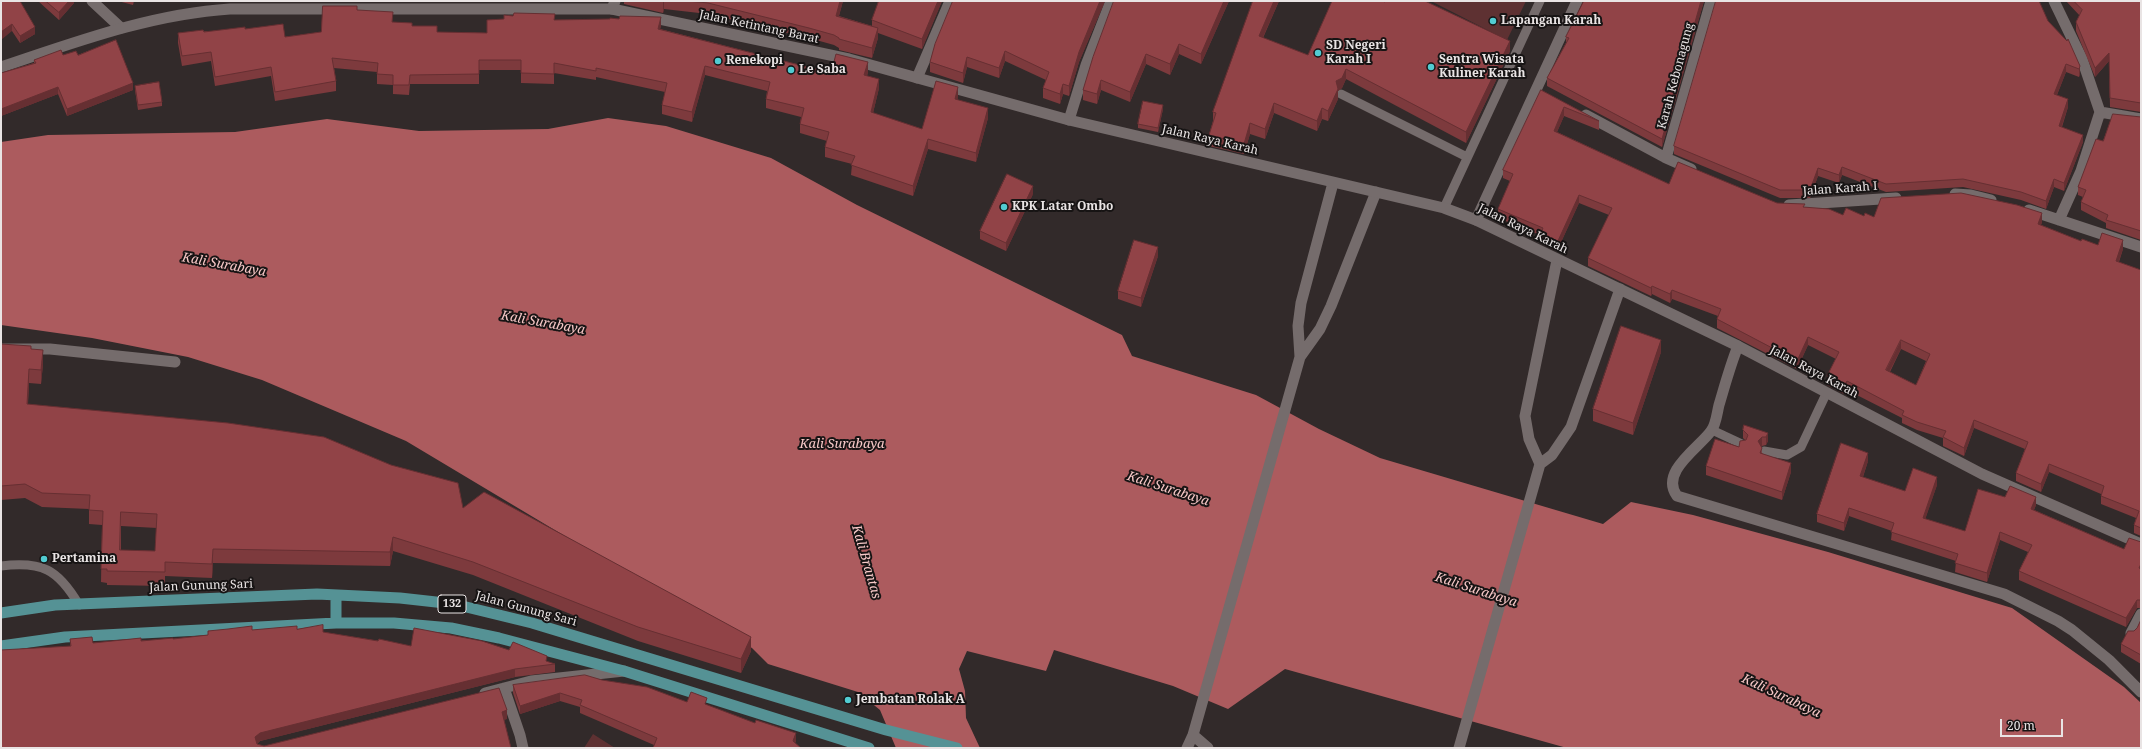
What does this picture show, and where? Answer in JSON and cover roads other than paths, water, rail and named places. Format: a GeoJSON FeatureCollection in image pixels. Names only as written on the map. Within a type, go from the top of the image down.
{"type":"FeatureCollection","features":[{"type":"Feature","properties":{"kind":"main road","name":"Jalan Gunung Sari"},"geometry":{"type":"LineString","coordinates":[[1,613],[55,605],[336,595],[400,598],[454,604],[532,623],[886,730],[957,748]]}},
{"type":"Feature","properties":{"kind":"main road"},"geometry":{"type":"LineString","coordinates":[[336,595],[336,623]]}},
{"type":"Feature","properties":{"kind":"main road","name":"132"},"geometry":{"type":"LineString","coordinates":[[1,646],[65,637],[336,623],[394,623],[451,628],[499,638],[624,671],[849,746],[869,748]]}},
{"type":"Feature","properties":{"kind":"street"},"geometry":{"type":"LineString","coordinates":[[92,1],[121,28]]}},
{"type":"Feature","properties":{"kind":"street"},"geometry":{"type":"LineString","coordinates":[[917,78],[950,1]]}},
{"type":"Feature","properties":{"kind":"street"},"geometry":{"type":"LineString","coordinates":[[1069,120],[1086,65],[1112,1]]}},
{"type":"Feature","properties":{"kind":"street"},"geometry":{"type":"LineString","coordinates":[[1476,220],[1577,1]]}},
{"type":"Feature","properties":{"kind":"street","name":"Karah Kebonagung"},"geometry":{"type":"LineString","coordinates":[[1666,158],[1677,124],[1703,24],[1711,1]]}},
{"type":"Feature","properties":{"kind":"street"},"geometry":{"type":"LineString","coordinates":[[2054,1],[2082,59],[2100,112],[2081,171],[2058,220]]}},
{"type":"Feature","properties":{"kind":"street","name":"Jalan Ketintang Barat"},"geometry":{"type":"LineString","coordinates":[[1,67],[121,28],[232,5],[614,5],[849,59]]}},
{"type":"Feature","properties":{"kind":"street","name":"Jalan Raya Karah"},"geometry":{"type":"LineString","coordinates":[[849,59],[1069,120],[1444,208],[1476,220],[1738,346],[1826,394],[1982,474],[2141,544]]}},
{"type":"Feature","properties":{"kind":"street"},"geometry":{"type":"LineString","coordinates":[[1536,88],[1550,96]]}},
{"type":"Feature","properties":{"kind":"street"},"geometry":{"type":"LineString","coordinates":[[1578,111],[1666,158],[1702,174]]}},
{"type":"Feature","properties":{"kind":"street"},"geometry":{"type":"LineString","coordinates":[[2100,112],[2141,119]]}},
{"type":"Feature","properties":{"kind":"street"},"geometry":{"type":"LineString","coordinates":[[1187,748],[1193,735],[1296,373],[1300,357],[1298,326],[1301,303],[1333,182]]}},
{"type":"Feature","properties":{"kind":"street"},"geometry":{"type":"LineString","coordinates":[[1300,357],[1320,329],[1331,306],[1376,192]]}},
{"type":"Feature","properties":{"kind":"street"},"geometry":{"type":"LineString","coordinates":[[1941,195],[1971,195],[2005,204]]}},
{"type":"Feature","properties":{"kind":"street","name":"Jalan Karah I"},"geometry":{"type":"LineString","coordinates":[[1779,205],[1808,205],[1906,197]]}},
{"type":"Feature","properties":{"kind":"street"},"geometry":{"type":"LineString","coordinates":[[2019,207],[2141,247]]}},
{"type":"Feature","properties":{"kind":"street"},"geometry":{"type":"LineString","coordinates":[[1539,469],[1529,439],[1525,416],[1557,260]]}},
{"type":"Feature","properties":{"kind":"street"},"geometry":{"type":"LineString","coordinates":[[1460,745],[1539,469],[1552,455],[1571,427],[1620,289]]}},
{"type":"Feature","properties":{"kind":"street"},"geometry":{"type":"LineString","coordinates":[[1738,346],[1729,370],[1712,430],[1680,464],[1672,486],[1674,493],[1679,497],[2004,594],[2058,621],[2072,630],[2109,660],[2141,692]]}},
{"type":"Feature","properties":{"kind":"street"},"geometry":{"type":"LineString","coordinates":[[1,349],[50,349],[175,362]]}},
{"type":"Feature","properties":{"kind":"street"},"geometry":{"type":"LineString","coordinates":[[2131,632],[2141,614]]}},
{"type":"Feature","properties":{"kind":"street"},"geometry":{"type":"LineString","coordinates":[[474,696],[531,681],[624,671]]}},
{"type":"Feature","properties":{"kind":"street"},"geometry":{"type":"LineString","coordinates":[[504,688],[520,734],[523,748]]}},
{"type":"Feature","properties":{"kind":"street"},"geometry":{"type":"LineString","coordinates":[[1193,735],[1208,748]]}},
{"type":"Feature","properties":{"kind":"lane"},"geometry":{"type":"LineString","coordinates":[[1444,208],[1540,1]]}},
{"type":"Feature","properties":{"kind":"lane"},"geometry":{"type":"LineString","coordinates":[[1341,94],[1468,157]]}},
{"type":"Feature","properties":{"kind":"lane"},"geometry":{"type":"LineString","coordinates":[[1764,452],[1787,454],[1801,447],[1826,394]]}},
{"type":"Feature","properties":{"kind":"lane"},"geometry":{"type":"LineString","coordinates":[[1712,430],[1742,444]]}},
{"type":"Feature","properties":{"kind":"lane"},"geometry":{"type":"LineString","coordinates":[[1,566],[24,563],[47,569],[66,584],[79,605]]}},
{"type":"Feature","properties":{"kind":"water","name":"Kali Surabaya"},"geometry":{"type":"Polygon","coordinates":[[[608,118],[666,126],[771,158],[857,205],[1122,335],[1132,356],[1256,395],[1319,429],[1380,458],[1603,524],[1631,502],[1693,515],[1828,552],[2012,608],[2124,687],[2141,703],[2141,748],[1567,748],[1285,669],[1228,709],[1173,686],[1054,650],[1046,671],[967,651],[959,669],[965,691],[966,718],[980,748],[896,748],[880,710],[858,692],[768,664],[752,648],[406,441],[262,380],[188,357],[92,338],[1,325],[1,142],[48,135],[235,132],[327,119],[419,131],[548,129],[608,118]]]}},
{"type":"Feature","properties":{"kind":"place","name":"Lapangan Karah"},"geometry":{"type":"Point","coordinates":[1493,21]}},
{"type":"Feature","properties":{"kind":"place","name":"SD Negeri Karah I"},"geometry":{"type":"Point","coordinates":[1318,53]}},
{"type":"Feature","properties":{"kind":"place","name":"Renekopi"},"geometry":{"type":"Point","coordinates":[718,61]}},
{"type":"Feature","properties":{"kind":"place","name":"Sentra Wisata Kuliner Karah"},"geometry":{"type":"Point","coordinates":[1431,67]}},
{"type":"Feature","properties":{"kind":"place","name":"Le Saba"},"geometry":{"type":"Point","coordinates":[791,70]}},
{"type":"Feature","properties":{"kind":"place","name":"KPK Latar Ombo"},"geometry":{"type":"Point","coordinates":[1004,207]}},
{"type":"Feature","properties":{"kind":"place","name":"Pertamina"},"geometry":{"type":"Point","coordinates":[44,559]}},
{"type":"Feature","properties":{"kind":"place","name":"Jembatan Rolak A"},"geometry":{"type":"Point","coordinates":[848,700]}},
{"type":"Feature","properties":{"kind":"water label","name":"Kali Brantas"},"geometry":{"type":"Point","coordinates":[866,562]}}]}
